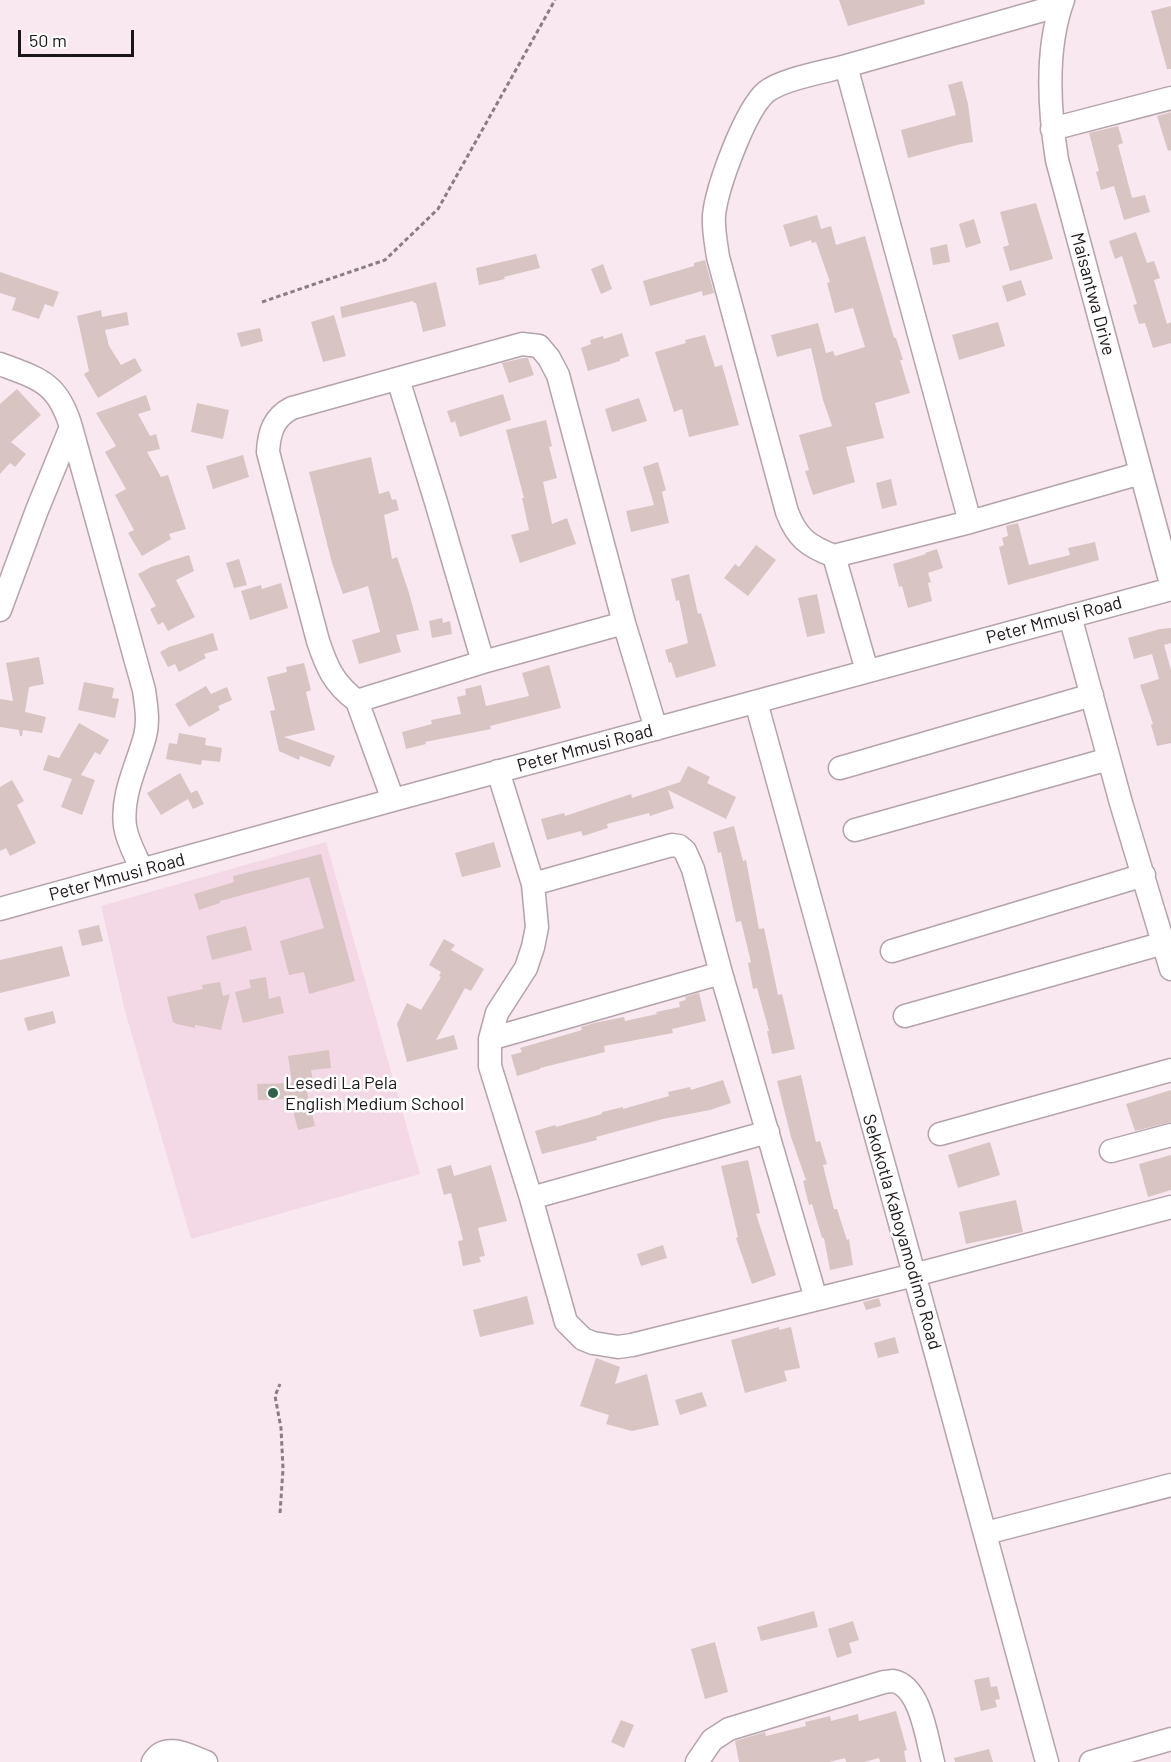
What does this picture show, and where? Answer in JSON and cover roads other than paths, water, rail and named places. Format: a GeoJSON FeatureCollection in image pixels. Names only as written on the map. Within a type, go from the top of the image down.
{"type":"FeatureCollection","features":[{"type":"Feature","properties":{"kind":"street"},"geometry":{"type":"LineString","coordinates":[[1062,3],[781,84],[768,91],[758,101],[742,128],[719,194],[714,216],[718,257],[787,512],[799,536],[820,551],[834,556],[970,522],[1141,473]]}},
{"type":"Feature","properties":{"kind":"street","name":"Maisantwa Drive"},"geometry":{"type":"LineString","coordinates":[[1062,3],[1050,76],[1052,129],[1065,191],[1171,584]]}},
{"type":"Feature","properties":{"kind":"street"},"geometry":{"type":"LineString","coordinates":[[846,66],[970,522]]}},
{"type":"Feature","properties":{"kind":"street"},"geometry":{"type":"LineString","coordinates":[[1052,129],[1171,98]]}},
{"type":"Feature","properties":{"kind":"street"},"geometry":{"type":"LineString","coordinates":[[393,800],[357,701],[344,692],[334,680],[323,656],[268,452],[271,430],[284,412],[292,408],[522,344],[539,346],[558,375],[624,623],[656,729]]}},
{"type":"Feature","properties":{"kind":"street"},"geometry":{"type":"LineString","coordinates":[[0,364],[45,383],[57,395],[66,410],[144,690],[147,721],[145,735],[128,788],[125,809],[125,827],[142,870]]}},
{"type":"Feature","properties":{"kind":"street"},"geometry":{"type":"LineString","coordinates":[[398,379],[483,662]]}},
{"type":"Feature","properties":{"kind":"street"},"geometry":{"type":"LineString","coordinates":[[0,610],[37,510],[71,428]]}},
{"type":"Feature","properties":{"kind":"street"},"geometry":{"type":"LineString","coordinates":[[834,556],[867,671]]}},
{"type":"Feature","properties":{"kind":"street","name":"Peter Mmusi Road"},"geometry":{"type":"LineString","coordinates":[[0,909],[498,771],[1171,589]]}},
{"type":"Feature","properties":{"kind":"street"},"geometry":{"type":"LineString","coordinates":[[1070,616],[1109,759],[1171,969]]}},
{"type":"Feature","properties":{"kind":"street"},"geometry":{"type":"LineString","coordinates":[[357,701],[483,662],[624,623]]}},
{"type":"Feature","properties":{"kind":"street"},"geometry":{"type":"LineString","coordinates":[[840,768],[1092,694]]}},
{"type":"Feature","properties":{"kind":"street","name":"Sekokotla Kaboyamodimo Road"},"geometry":{"type":"LineString","coordinates":[[756,702],[986,1533],[1047,1762]]}},
{"type":"Feature","properties":{"kind":"street"},"geometry":{"type":"LineString","coordinates":[[855,830],[1109,759]]}},
{"type":"Feature","properties":{"kind":"street"},"geometry":{"type":"LineString","coordinates":[[498,771],[532,884],[537,927],[526,968],[497,1013],[489,1039],[490,1066],[566,1322],[583,1339],[618,1347],[632,1345],[1171,1208]]}},
{"type":"Feature","properties":{"kind":"street"},"geometry":{"type":"LineString","coordinates":[[532,884],[672,845],[680,846],[685,851],[693,868],[721,973],[816,1299]]}},
{"type":"Feature","properties":{"kind":"street"},"geometry":{"type":"LineString","coordinates":[[892,951],[1144,875]]}},
{"type":"Feature","properties":{"kind":"street"},"geometry":{"type":"LineString","coordinates":[[905,1016],[1164,943]]}},
{"type":"Feature","properties":{"kind":"street"},"geometry":{"type":"LineString","coordinates":[[489,1039],[721,973]]}},
{"type":"Feature","properties":{"kind":"street"},"geometry":{"type":"LineString","coordinates":[[940,1134],[1171,1070]]}},
{"type":"Feature","properties":{"kind":"street"},"geometry":{"type":"LineString","coordinates":[[531,1198],[768,1132]]}},
{"type":"Feature","properties":{"kind":"street"},"geometry":{"type":"LineString","coordinates":[[1111,1150],[1171,1135]]}},
{"type":"Feature","properties":{"kind":"street"},"geometry":{"type":"LineString","coordinates":[[986,1533],[1171,1485]]}},
{"type":"Feature","properties":{"kind":"street"},"geometry":{"type":"LineString","coordinates":[[697,1762],[712,1740],[729,1729],[893,1681],[902,1685],[914,1697],[933,1762]]}},
{"type":"Feature","properties":{"kind":"street"},"geometry":{"type":"LineString","coordinates":[[1091,1762],[1171,1739]]}},
{"type":"Feature","properties":{"kind":"street"},"geometry":{"type":"LineString","coordinates":[[153,1762],[165,1752],[177,1750],[206,1762]]}},
{"type":"Feature","properties":{"kind":"place","name":"Lesedi La Pela English Medium School"},"geometry":{"type":"Point","coordinates":[273,1093]}}]}
